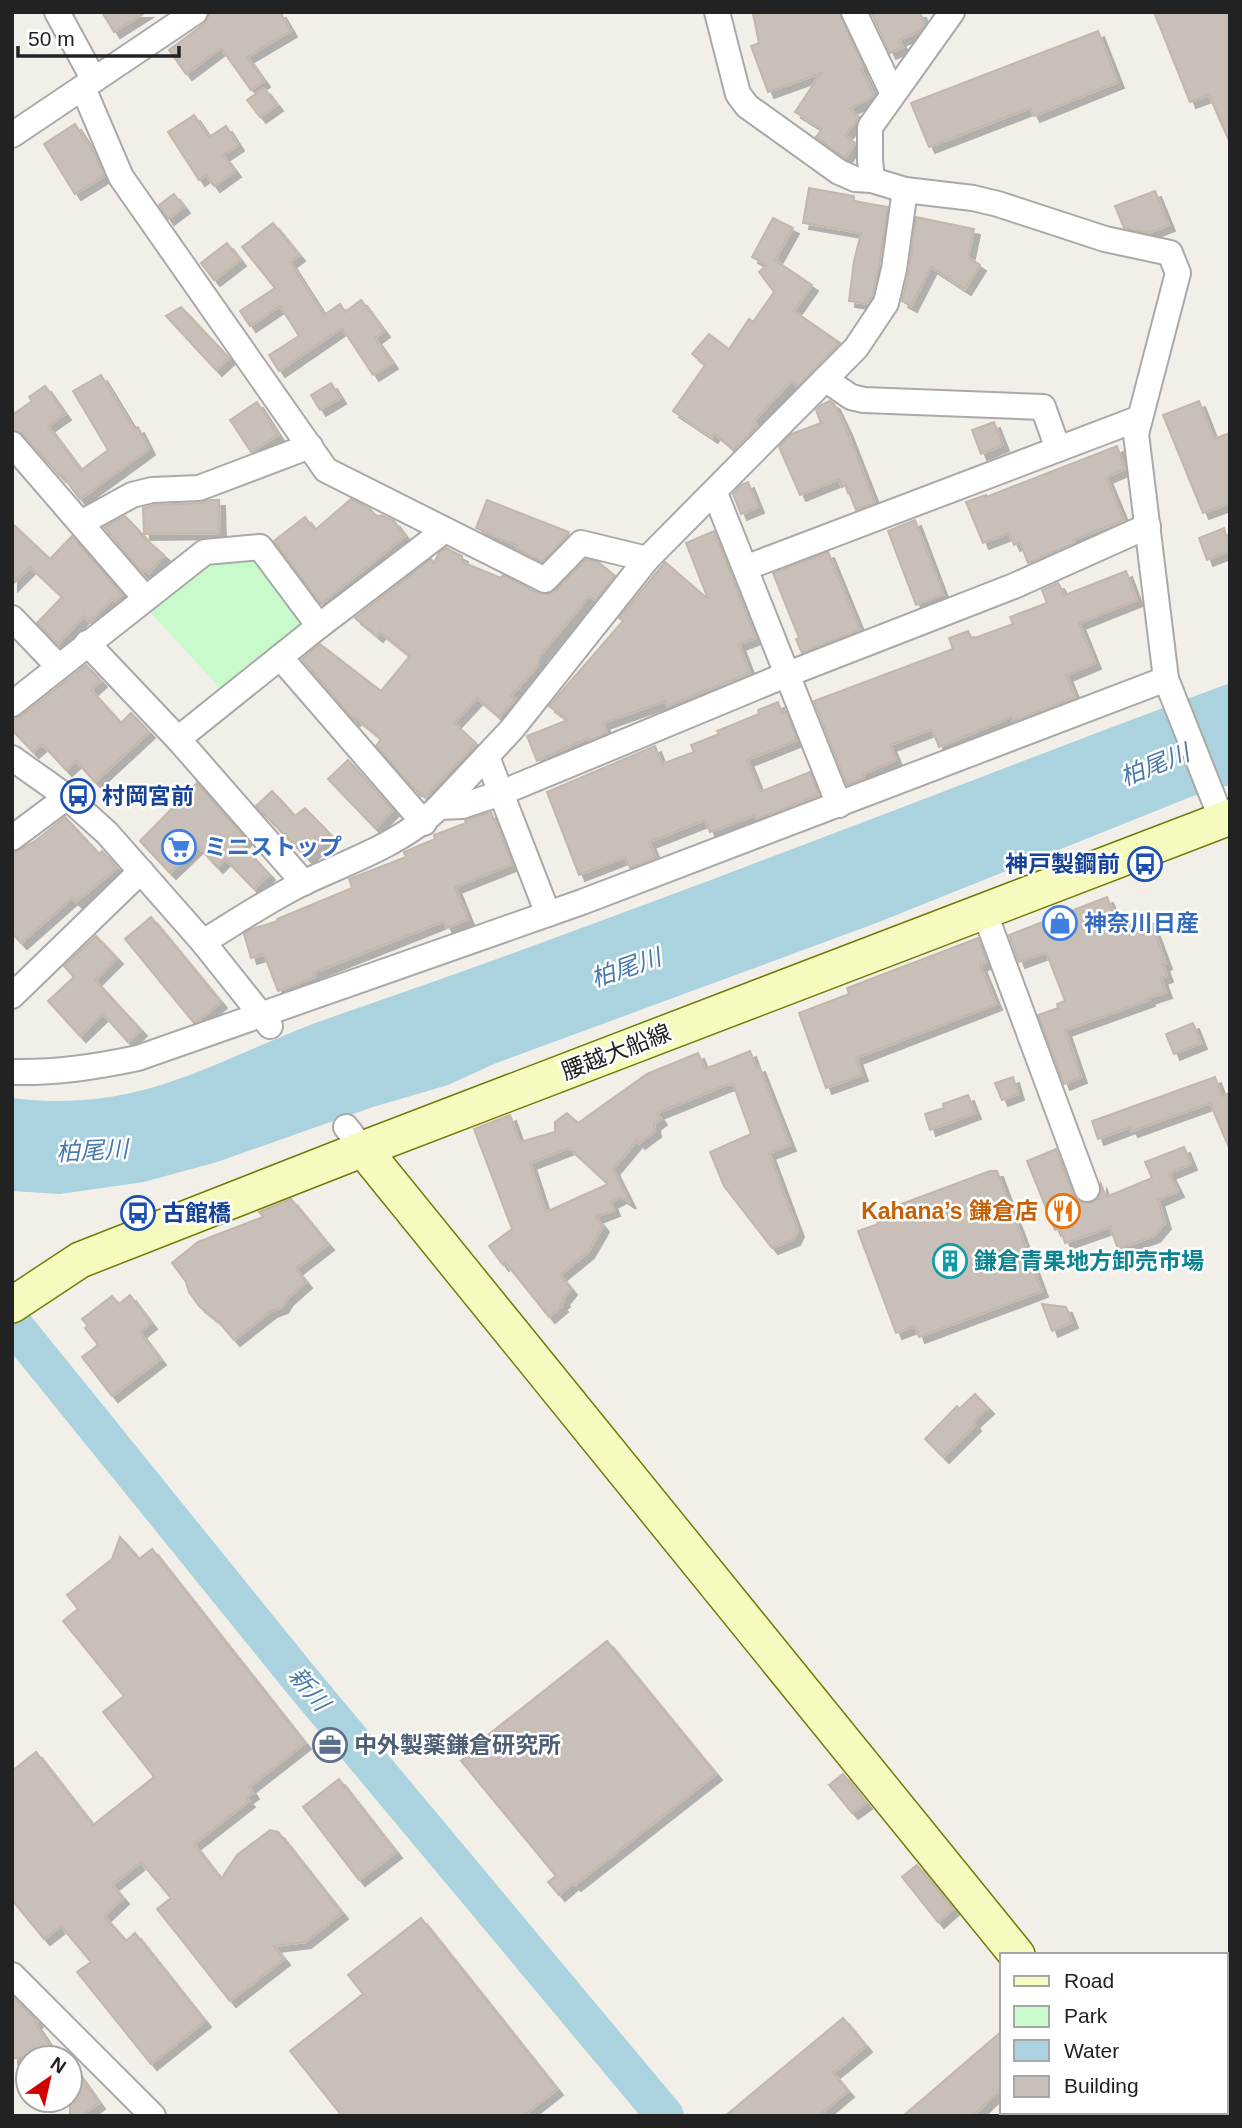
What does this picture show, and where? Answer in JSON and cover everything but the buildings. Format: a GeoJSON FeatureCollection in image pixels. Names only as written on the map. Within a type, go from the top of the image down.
{"type":"FeatureCollection","features":[{"type":"Feature","properties":{"kind":"main road","name":"腰越大船線"},"geometry":{"type":"LineString","coordinates":[[15,1303],[80,1260],[355,1138],[984,911],[1222,812]]}},
{"type":"Feature","properties":{"kind":"main road"},"geometry":{"type":"LineString","coordinates":[[355,1138],[1015,1953]]}},
{"type":"Feature","properties":{"kind":"street"},"geometry":{"type":"LineString","coordinates":[[57,12],[88,84],[121,177],[326,470],[545,580],[581,543],[648,559]]}},
{"type":"Feature","properties":{"kind":"street"},"geometry":{"type":"LineString","coordinates":[[12,135],[195,12]]}},
{"type":"Feature","properties":{"kind":"street"},"geometry":{"type":"LineString","coordinates":[[717,12],[738,94],[747,106],[839,172],[855,179],[872,180],[905,190],[973,198],[1105,239],[1170,253],[1178,273],[1136,434],[1168,685],[1222,812]]}},
{"type":"Feature","properties":{"kind":"street"},"geometry":{"type":"LineString","coordinates":[[854,12],[893,94]]}},
{"type":"Feature","properties":{"kind":"street"},"geometry":{"type":"LineString","coordinates":[[872,180],[870,127],[952,12]]}},
{"type":"Feature","properties":{"kind":"street"},"geometry":{"type":"LineString","coordinates":[[431,815],[487,757],[648,559],[856,348],[886,303],[894,269],[905,190]]}},
{"type":"Feature","properties":{"kind":"street"},"geometry":{"type":"LineString","coordinates":[[825,379],[851,397],[864,400],[1043,407],[1058,449]]}},
{"type":"Feature","properties":{"kind":"street"},"geometry":{"type":"LineString","coordinates":[[746,568],[1140,418]]}},
{"type":"Feature","properties":{"kind":"street"},"geometry":{"type":"LineString","coordinates":[[12,444],[145,598]]}},
{"type":"Feature","properties":{"kind":"street"},"geometry":{"type":"LineString","coordinates":[[81,523],[132,495],[152,490],[199,488],[310,446]]}},
{"type":"Feature","properties":{"kind":"street"},"geometry":{"type":"LineString","coordinates":[[715,493],[839,805]]}},
{"type":"Feature","properties":{"kind":"street"},"geometry":{"type":"LineString","coordinates":[[203,942],[304,883],[335,870],[431,815],[501,793],[788,674],[1001,591],[1149,526]]}},
{"type":"Feature","properties":{"kind":"street"},"geometry":{"type":"LineString","coordinates":[[178,739],[279,657],[445,530]]}},
{"type":"Feature","properties":{"kind":"street"},"geometry":{"type":"LineString","coordinates":[[12,704],[205,552],[260,547],[319,626]]}},
{"type":"Feature","properties":{"kind":"street"},"geometry":{"type":"LineString","coordinates":[[12,618],[58,666]]}},
{"type":"Feature","properties":{"kind":"street"},"geometry":{"type":"LineString","coordinates":[[87,643],[178,739],[304,883]]}},
{"type":"Feature","properties":{"kind":"street"},"geometry":{"type":"LineString","coordinates":[[279,657],[431,815]]}},
{"type":"Feature","properties":{"kind":"street"},"geometry":{"type":"LineString","coordinates":[[12,1072],[84,1070],[138,1059],[266,1022],[839,805],[1168,685]]}},
{"type":"Feature","properties":{"kind":"street"},"geometry":{"type":"LineString","coordinates":[[487,757],[548,914]]}},
{"type":"Feature","properties":{"kind":"street"},"geometry":{"type":"LineString","coordinates":[[12,758],[66,797],[107,833],[203,942],[266,1022]]}},
{"type":"Feature","properties":{"kind":"street"},"geometry":{"type":"LineString","coordinates":[[12,838],[66,797]]}},
{"type":"Feature","properties":{"kind":"street"},"geometry":{"type":"LineString","coordinates":[[12,996],[141,871]]}},
{"type":"Feature","properties":{"kind":"street"},"geometry":{"type":"LineString","coordinates":[[984,911],[1087,1189]]}},
{"type":"Feature","properties":{"kind":"street"},"geometry":{"type":"LineString","coordinates":[[12,1975],[153,2116]]}},
{"type":"Feature","properties":{"kind":"green space"},"geometry":{"type":"Polygon","coordinates":[[[255,558],[303,624],[221,689],[149,611],[210,563],[255,558]]]}},
{"type":"Feature","properties":{"kind":"water","name":"柏尾川"},"geometry":{"type":"Polygon","coordinates":[[[1230,683],[1230,785],[1193,796],[879,922],[494,1064],[448,1085],[373,1107],[217,1162],[144,1182],[60,1194],[12,1191],[12,1098],[46,1101],[97,1099],[171,1082],[312,1024],[672,895],[1230,683]]]}},
{"type":"Feature","properties":{"kind":"waterway","name":"新川"},"geometry":{"type":"LineString","coordinates":[[12,1323],[300,1679],[665,2116]]}},
{"type":"Feature","properties":{"kind":"place","name":"村岡宮前"},"geometry":{"type":"Point","coordinates":[78,796]}},
{"type":"Feature","properties":{"kind":"place","name":"ミニストップ"},"geometry":{"type":"Point","coordinates":[179,847]}},
{"type":"Feature","properties":{"kind":"place","name":"神戸製鋼前"},"geometry":{"type":"Point","coordinates":[1145,864]}},
{"type":"Feature","properties":{"kind":"place","name":"神奈川日産"},"geometry":{"type":"Point","coordinates":[1060,923]}},
{"type":"Feature","properties":{"kind":"place","name":"Kahana’s 鎌倉店"},"geometry":{"type":"Point","coordinates":[1063,1211]}},
{"type":"Feature","properties":{"kind":"place","name":"古館橋"},"geometry":{"type":"Point","coordinates":[138,1213]}},
{"type":"Feature","properties":{"kind":"place","name":"鎌倉青果地方卸売市場"},"geometry":{"type":"Point","coordinates":[950,1261]}},
{"type":"Feature","properties":{"kind":"place","name":"中外製薬鎌倉研究所"},"geometry":{"type":"Point","coordinates":[330,1745]}}]}
